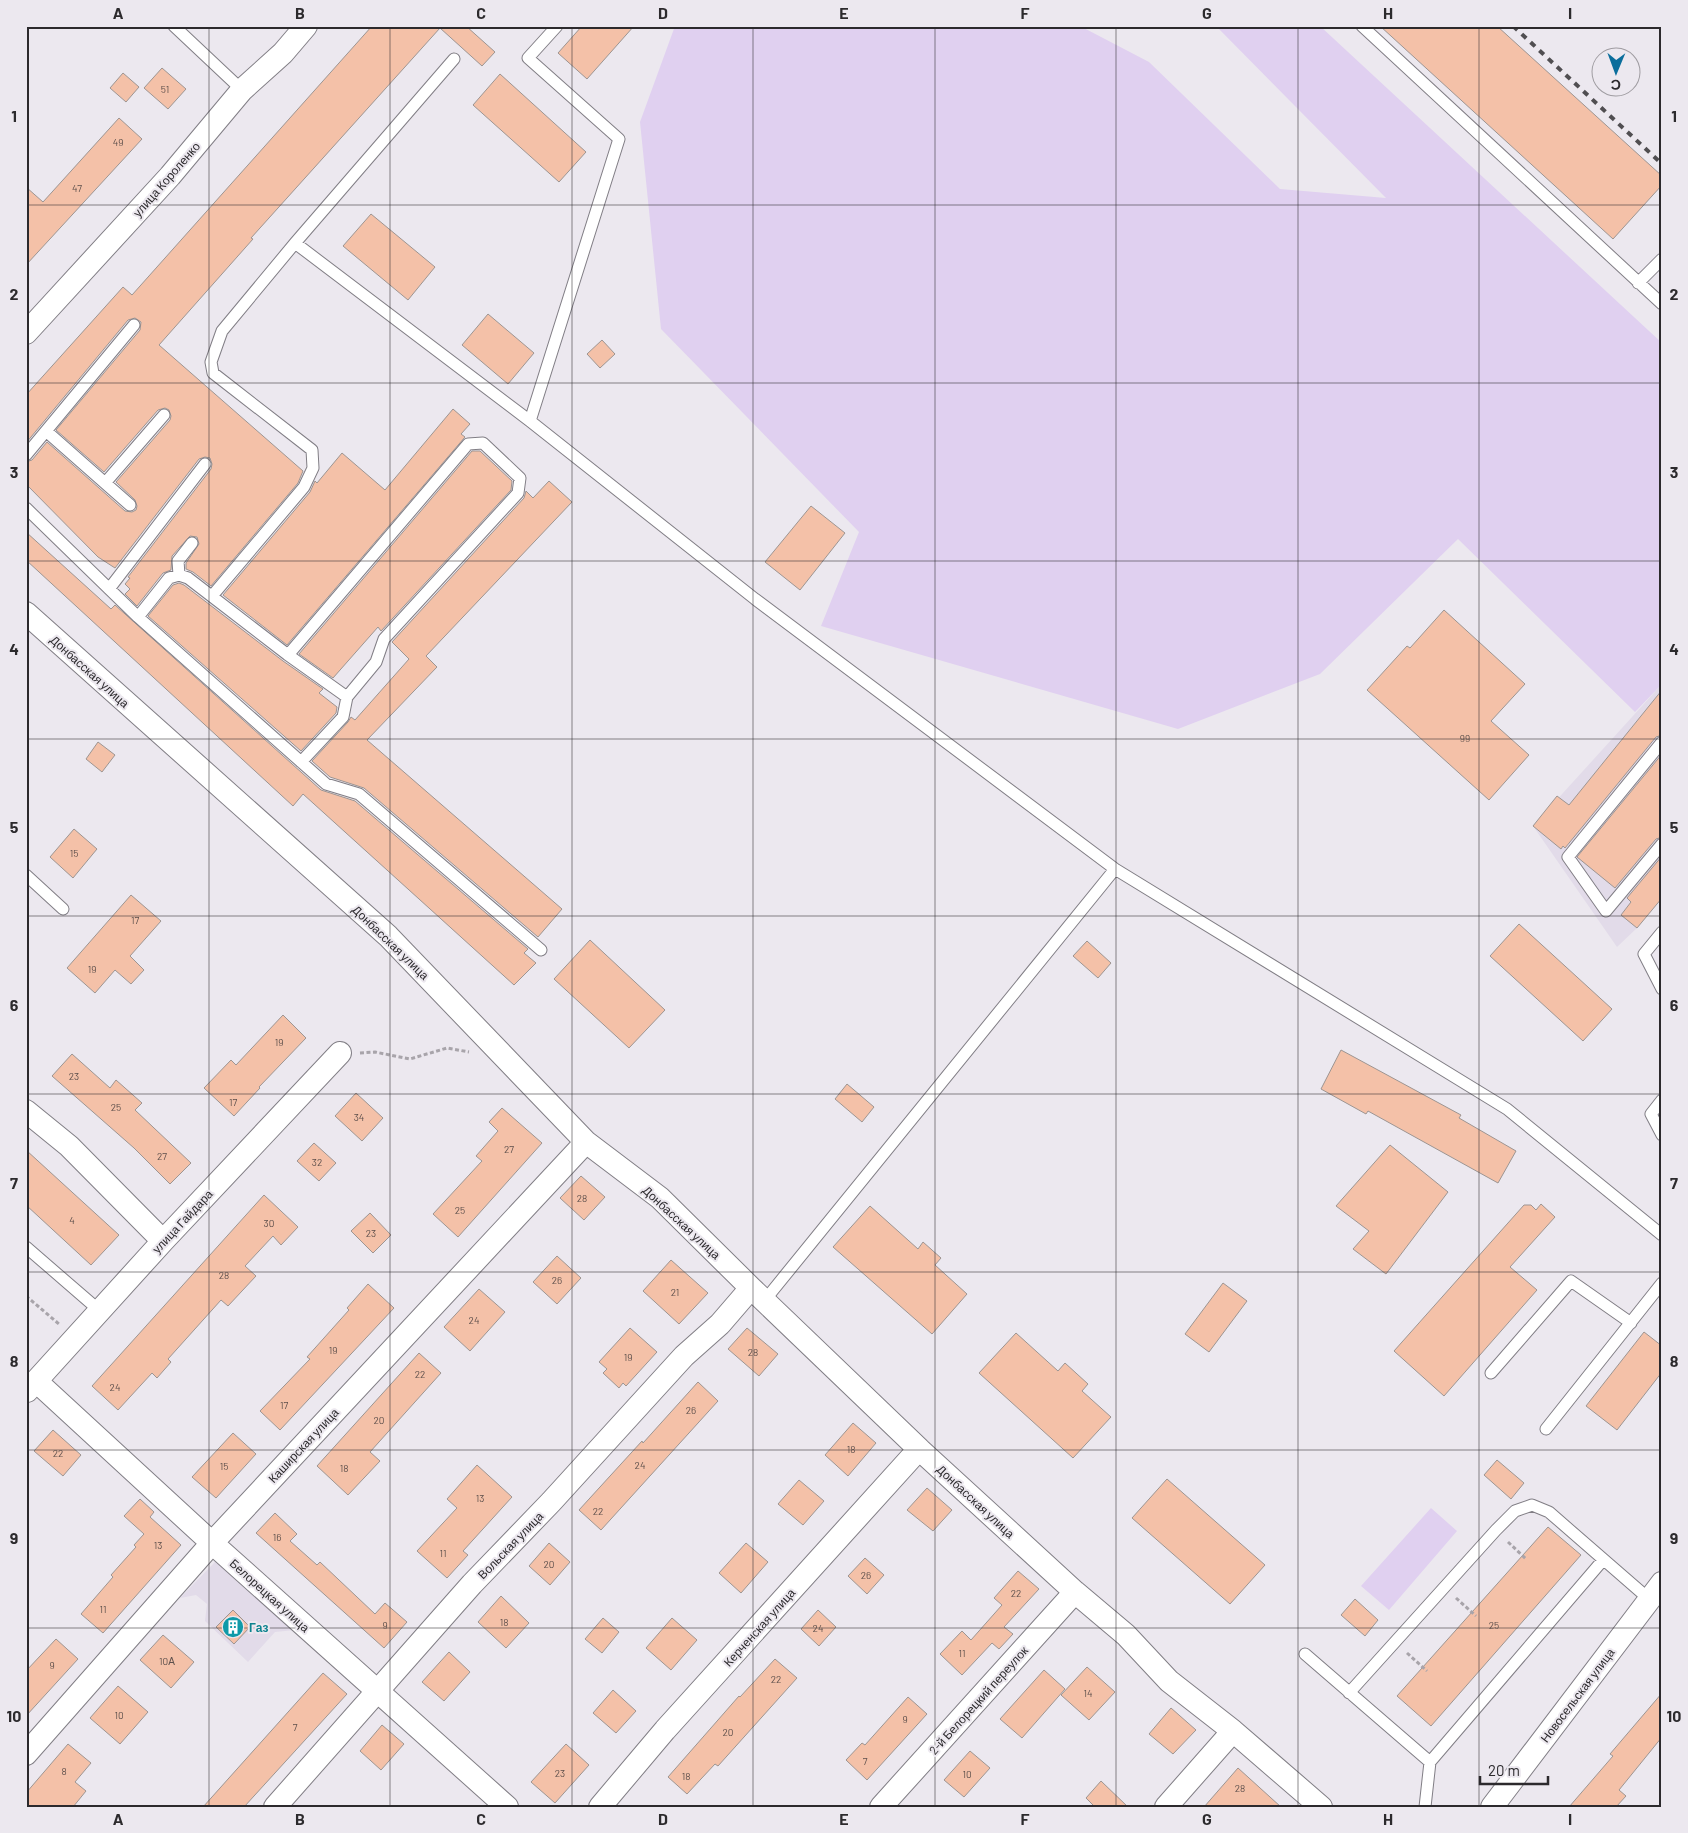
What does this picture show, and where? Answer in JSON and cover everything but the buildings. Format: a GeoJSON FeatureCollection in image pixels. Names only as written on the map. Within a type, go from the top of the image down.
{"type":"FeatureCollection","features":[{"type":"Feature","properties":{"kind":"street","name":"улица Короленко"},"geometry":{"type":"LineString","coordinates":[[26,333],[170,176],[242,90],[283,53],[306,26]]}},
{"type":"Feature","properties":{"kind":"street","name":"Донбасская улица"},"geometry":{"type":"LineString","coordinates":[[26,613],[388,936],[586,1142],[660,1198],[919,1449],[1075,1592],[1126,1635],[1169,1681],[1233,1731],[1321,1807]]}},
{"type":"Feature","properties":{"kind":"street","name":"улица Гайдара"},"geometry":{"type":"LineString","coordinates":[[31,1386],[162,1241],[340,1054]]}},
{"type":"Feature","properties":{"kind":"street"},"geometry":{"type":"LineString","coordinates":[[26,1111],[69,1146],[162,1241]]}},
{"type":"Feature","properties":{"kind":"street","name":"Каширская улица"},"geometry":{"type":"LineString","coordinates":[[26,1754],[212,1543],[586,1142]]}},
{"type":"Feature","properties":{"kind":"street","name":"Вольская улица"},"geometry":{"type":"LineString","coordinates":[[275,1807],[472,1584],[552,1502],[684,1356],[758,1294]]}},
{"type":"Feature","properties":{"kind":"street","name":"Белорецкая улица"},"geometry":{"type":"LineString","coordinates":[[31,1386],[212,1543],[506,1807]]}},
{"type":"Feature","properties":{"kind":"street","name":"Керченская улица"},"geometry":{"type":"LineString","coordinates":[[600,1807],[665,1730],[919,1449]]}},
{"type":"Feature","properties":{"kind":"street","name":"Новосельская улица"},"geometry":{"type":"LineString","coordinates":[[1492,1807],[1656,1591]]}},
{"type":"Feature","properties":{"kind":"street","name":"2-й Белорецкий переулок"},"geometry":{"type":"LineString","coordinates":[[881,1807],[1075,1592]]}},
{"type":"Feature","properties":{"kind":"street"},"geometry":{"type":"LineString","coordinates":[[1166,1807],[1233,1731]]}},
{"type":"Feature","properties":{"kind":"lane"},"geometry":{"type":"LineString","coordinates":[[174,26],[242,90]]}},
{"type":"Feature","properties":{"kind":"lane"},"geometry":{"type":"LineString","coordinates":[[530,421],[619,139],[528,58],[557,26]]}},
{"type":"Feature","properties":{"kind":"lane"},"geometry":{"type":"LineString","coordinates":[[1362,26],[1662,304]]}},
{"type":"Feature","properties":{"kind":"lane"},"geometry":{"type":"LineString","coordinates":[[212,596],[304,487],[314,468],[312,450],[213,373],[211,362],[222,331],[295,242],[454,60]]}},
{"type":"Feature","properties":{"kind":"lane"},"geometry":{"type":"LineString","coordinates":[[295,242],[530,421],[755,599],[1116,869],[1507,1109],[1662,1234]]}},
{"type":"Feature","properties":{"kind":"lane"},"geometry":{"type":"LineString","coordinates":[[1638,283],[1662,259]]}},
{"type":"Feature","properties":{"kind":"lane"},"geometry":{"type":"LineString","coordinates":[[26,455],[134,325]]}},
{"type":"Feature","properties":{"kind":"lane"},"geometry":{"type":"LineString","coordinates":[[105,483],[164,415]]}},
{"type":"Feature","properties":{"kind":"lane"},"geometry":{"type":"LineString","coordinates":[[46,431],[130,505]]}},
{"type":"Feature","properties":{"kind":"lane"},"geometry":{"type":"LineString","coordinates":[[288,655],[468,444],[483,444],[520,478],[518,493],[384,639],[376,662],[347,697],[343,717],[302,762]]}},
{"type":"Feature","properties":{"kind":"lane"},"geometry":{"type":"LineString","coordinates":[[109,589],[205,464]]}},
{"type":"Feature","properties":{"kind":"lane"},"geometry":{"type":"LineString","coordinates":[[26,508],[138,617],[326,784],[358,794],[541,950]]}},
{"type":"Feature","properties":{"kind":"lane"},"geometry":{"type":"LineString","coordinates":[[179,575],[178,561],[192,543]]}},
{"type":"Feature","properties":{"kind":"lane"},"geometry":{"type":"LineString","coordinates":[[138,617],[169,578],[179,575],[188,578],[288,655],[347,697]]}},
{"type":"Feature","properties":{"kind":"lane"},"geometry":{"type":"LineString","coordinates":[[1662,742],[1568,858],[1606,911],[1662,844]]}},
{"type":"Feature","properties":{"kind":"lane"},"geometry":{"type":"LineString","coordinates":[[758,1294],[1116,869]]}},
{"type":"Feature","properties":{"kind":"lane"},"geometry":{"type":"LineString","coordinates":[[26,876],[63,909]]}},
{"type":"Feature","properties":{"kind":"lane"},"geometry":{"type":"LineString","coordinates":[[1662,932],[1644,954],[1662,989]]}},
{"type":"Feature","properties":{"kind":"lane"},"geometry":{"type":"LineString","coordinates":[[1662,1100],[1651,1114],[1662,1135]]}},
{"type":"Feature","properties":{"kind":"lane"},"geometry":{"type":"LineString","coordinates":[[26,1247],[100,1311]]}},
{"type":"Feature","properties":{"kind":"lane"},"geometry":{"type":"LineString","coordinates":[[1491,1373],[1571,1281],[1631,1323]]}},
{"type":"Feature","properties":{"kind":"lane"},"geometry":{"type":"LineString","coordinates":[[1546,1429],[1662,1283]]}},
{"type":"Feature","properties":{"kind":"lane"},"geometry":{"type":"LineString","coordinates":[[1349,1693],[1496,1530],[1516,1511],[1532,1505],[1549,1512],[1603,1560],[1656,1591]]}},
{"type":"Feature","properties":{"kind":"lane"},"geometry":{"type":"LineString","coordinates":[[1425,1807],[1430,1762],[1603,1560]]}},
{"type":"Feature","properties":{"kind":"lane"},"geometry":{"type":"LineString","coordinates":[[1305,1654],[1430,1762]]}},
{"type":"Feature","properties":{"kind":"path"},"geometry":{"type":"LineString","coordinates":[[340,1054],[375,1052],[410,1059],[447,1048],[504,1058]]}},
{"type":"Feature","properties":{"kind":"path"},"geometry":{"type":"LineString","coordinates":[[1496,1530],[1526,1558]]}},
{"type":"Feature","properties":{"kind":"path"},"geometry":{"type":"LineString","coordinates":[[1445,1587],[1476,1616]]}},
{"type":"Feature","properties":{"kind":"path"},"geometry":{"type":"LineString","coordinates":[[1396,1642],[1427,1671]]}},
{"type":"Feature","properties":{"kind":"shaded area"},"geometry":{"type":"Polygon","coordinates":[[[675,26],[1080,26],[1149,62],[1280,189],[1386,198],[1216,26],[1320,26],[1662,343],[1662,684],[1635,712],[1458,539],[1320,674],[1178,729],[821,626],[859,532],[661,329],[640,122],[675,26]]]}},
{"type":"Feature","properties":{"kind":"shaded area"},"geometry":{"type":"Polygon","coordinates":[[[1662,684],[1662,898],[1637,928],[1617,947],[1533,826],[1662,684]]]}},
{"type":"Feature","properties":{"kind":"shaded area"},"geometry":{"type":"Polygon","coordinates":[[[1431,1508],[1457,1531],[1389,1610],[1361,1586],[1431,1508]]]}},
{"type":"Feature","properties":{"kind":"shaded area"},"geometry":{"type":"Polygon","coordinates":[[[216,1561],[295,1630],[275,1632],[248,1662],[205,1621],[207,1604],[196,1595],[180,1598],[216,1561]]]}},
{"type":"Feature","properties":{"kind":"railway"},"geometry":{"type":"LineString","coordinates":[[1513,26],[1662,164]]}},
{"type":"Feature","properties":{"kind":"place","name":"Газ"},"geometry":{"type":"Point","coordinates":[233,1627]}}]}
